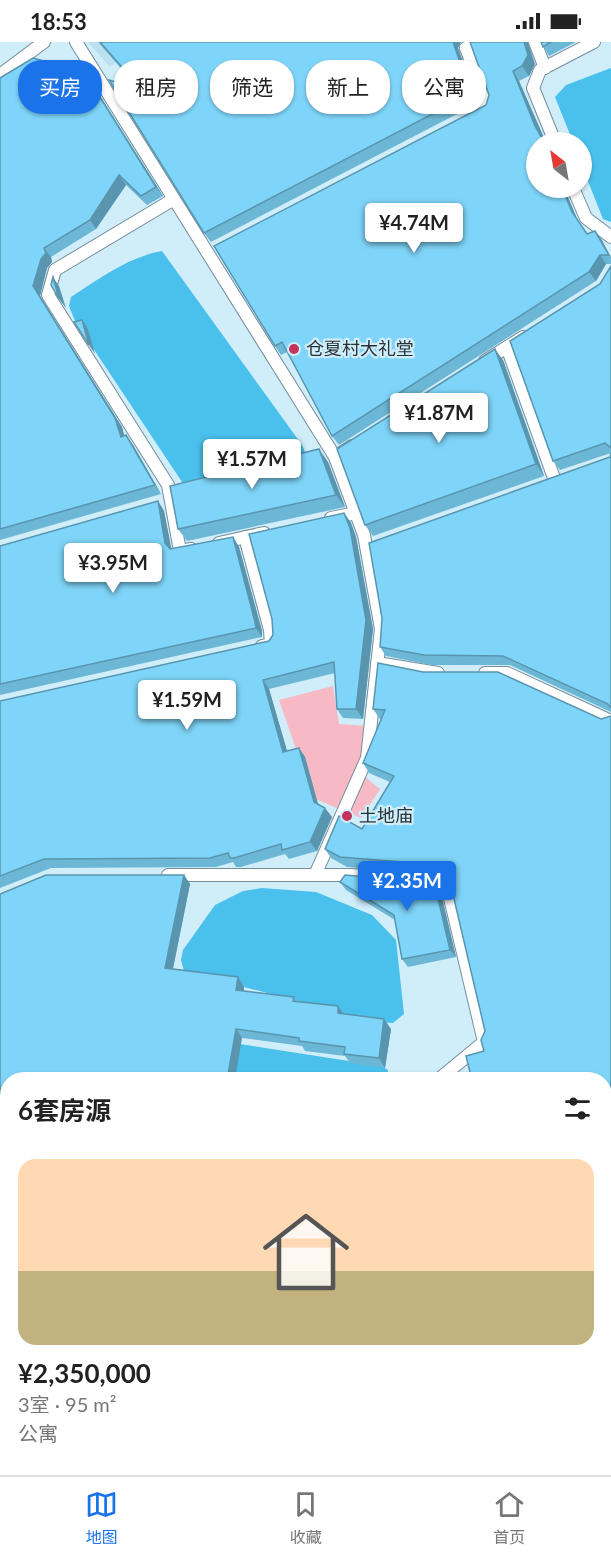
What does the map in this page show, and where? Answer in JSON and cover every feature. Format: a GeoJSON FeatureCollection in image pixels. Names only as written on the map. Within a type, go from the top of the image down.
{"type":"FeatureCollection","features":[{"type":"Feature","properties":{"kind":"lane"},"geometry":{"type":"LineString","coordinates":[[0,75],[44,42]]}},
{"type":"Feature","properties":{"kind":"lane"},"geometry":{"type":"LineString","coordinates":[[76,42],[174,199],[213,251],[335,457],[356,513],[372,545],[381,629],[367,758],[315,875]]}},
{"type":"Feature","properties":{"kind":"lane"},"geometry":{"type":"LineString","coordinates":[[468,118],[488,107],[466,48],[477,42]]}},
{"type":"Feature","properties":{"kind":"lane"},"geometry":{"type":"LineString","coordinates":[[535,42],[546,68]]}},
{"type":"Feature","properties":{"kind":"lane"},"geometry":{"type":"LineString","coordinates":[[551,132],[533,88],[540,70],[594,42]]}},
{"type":"Feature","properties":{"kind":"lane"},"geometry":{"type":"LineString","coordinates":[[577,198],[586,218],[611,237]]}},
{"type":"Feature","properties":{"kind":"lane"},"geometry":{"type":"LineString","coordinates":[[174,199],[55,270],[48,295],[168,485],[165,501],[180,551],[279,530]]}},
{"type":"Feature","properties":{"kind":"lane"},"geometry":{"type":"LineString","coordinates":[[478,365],[536,329]]}},
{"type":"Feature","properties":{"kind":"lane"},"geometry":{"type":"LineString","coordinates":[[507,347],[555,481]]}},
{"type":"Feature","properties":{"kind":"lane"},"geometry":{"type":"LineString","coordinates":[[335,457],[364,439]]}},
{"type":"Feature","properties":{"kind":"lane"},"geometry":{"type":"LineString","coordinates":[[323,520],[356,513]]}},
{"type":"Feature","properties":{"kind":"lane"},"geometry":{"type":"LineString","coordinates":[[245,537],[270,630],[271,644],[248,649]]}},
{"type":"Feature","properties":{"kind":"lane"},"geometry":{"type":"LineString","coordinates":[[377,663],[430,673],[452,673]]}},
{"type":"Feature","properties":{"kind":"lane"},"geometry":{"type":"LineString","coordinates":[[474,673],[507,673],[611,721]]}},
{"type":"Feature","properties":{"kind":"lane"},"geometry":{"type":"LineString","coordinates":[[159,876],[351,874],[433,882],[450,898],[484,1041],[447,1072]]}},
{"type":"Feature","properties":{"kind":"shaded area"},"geometry":{"type":"Polygon","coordinates":[[[88,42],[139,42],[118,60],[114,60],[110,67],[88,42]]]}},
{"type":"Feature","properties":{"kind":"shaded area"},"geometry":{"type":"Polygon","coordinates":[[[333,686],[339,724],[380,727],[364,776],[380,789],[361,818],[313,798],[279,700],[333,686]]]}},
{"type":"Feature","properties":{"kind":"water"},"geometry":{"type":"Polygon","coordinates":[[[611,68],[611,222],[603,219],[592,191],[592,132],[569,132],[555,97],[566,85],[611,68]]]}},
{"type":"Feature","properties":{"kind":"water"},"geometry":{"type":"Polygon","coordinates":[[[162,251],[302,445],[306,454],[198,488],[182,482],[75,321],[69,306],[71,297],[114,270],[137,258],[162,251]]]}},
{"type":"Feature","properties":{"kind":"water"},"geometry":{"type":"Polygon","coordinates":[[[262,888],[316,892],[372,915],[396,940],[404,1014],[393,1023],[376,1022],[184,971],[181,960],[183,950],[215,905],[243,891],[262,888]]]}},
{"type":"Feature","properties":{"kind":"water"},"geometry":{"type":"Polygon","coordinates":[[[240,1044],[381,1066],[388,1070],[388,1072],[231,1072],[240,1044]]]}},
{"type":"Feature","properties":{"kind":"building"},"geometry":{"type":"Polygon","coordinates":[[[100,42],[453,42],[459,60],[402,60],[402,114],[433,114],[204,233],[130,114],[198,114],[198,60],[116,60],[100,42]]]}},
{"type":"Feature","properties":{"kind":"building"},"geometry":{"type":"Polygon","coordinates":[[[470,42],[524,42],[528,55],[522,66],[513,71],[538,132],[526,132],[526,198],[566,198],[572,212],[587,234],[595,231],[609,255],[600,255],[589,272],[332,436],[282,342],[275,346],[214,246],[469,114],[486,114],[489,95],[486,87],[486,60],[476,60],[470,42]]]}},
{"type":"Feature","properties":{"kind":"building"},"geometry":{"type":"Polygon","coordinates":[[[541,42],[551,42],[543,47],[541,42]]]}},
{"type":"Feature","properties":{"kind":"building"},"geometry":{"type":"Polygon","coordinates":[[[18,67],[18,114],[102,114],[102,100],[156,187],[141,196],[119,175],[90,220],[44,248],[46,253],[41,259],[33,286],[115,418],[121,437],[126,435],[155,485],[0,529],[0,78],[18,67]]]}},
{"type":"Feature","properties":{"kind":"building"},"geometry":{"type":"Polygon","coordinates":[[[611,266],[611,448],[605,443],[553,461],[510,341],[600,284],[611,266]]]}},
{"type":"Feature","properties":{"kind":"building"},"geometry":{"type":"Polygon","coordinates":[[[53,277],[59,299],[51,285],[53,277]]]}},
{"type":"Feature","properties":{"kind":"building"},"geometry":{"type":"Polygon","coordinates":[[[82,320],[89,345],[74,322],[82,320]]]}},
{"type":"Feature","properties":{"kind":"building"},"geometry":{"type":"Polygon","coordinates":[[[495,349],[536,464],[365,525],[337,449],[495,349]]]}},
{"type":"Feature","properties":{"kind":"building"},"geometry":{"type":"Polygon","coordinates":[[[319,449],[336,495],[178,529],[170,486],[319,449]]]}},
{"type":"Feature","properties":{"kind":"building"},"geometry":{"type":"Polygon","coordinates":[[[611,453],[611,708],[608,704],[503,656],[424,655],[380,647],[382,618],[369,543],[610,457],[611,453]]]}},
{"type":"Feature","properties":{"kind":"building"},"geometry":{"type":"Polygon","coordinates":[[[158,501],[165,543],[170,549],[233,537],[256,628],[0,684],[0,546],[158,501]]]}},
{"type":"Feature","properties":{"kind":"building"},"geometry":{"type":"Polygon","coordinates":[[[344,513],[350,528],[366,620],[356,709],[337,709],[334,662],[263,680],[283,752],[299,748],[314,802],[325,808],[310,842],[282,850],[281,844],[234,858],[230,858],[228,853],[210,858],[44,859],[0,876],[0,701],[269,641],[273,635],[272,619],[249,534],[344,513]]]}},
{"type":"Feature","properties":{"kind":"building"},"geometry":{"type":"Polygon","coordinates":[[[378,663],[423,672],[498,672],[601,719],[611,716],[611,1072],[470,1072],[466,1056],[484,1051],[481,1040],[485,1031],[451,886],[428,864],[340,857],[325,849],[339,816],[362,829],[394,776],[363,763],[385,710],[373,709],[378,663]]]}},
{"type":"Feature","properties":{"kind":"building"},"geometry":{"type":"Polygon","coordinates":[[[46,875],[184,875],[165,968],[238,977],[236,990],[294,997],[293,1001],[338,1006],[338,1013],[384,1019],[379,1058],[344,1054],[345,1047],[236,1029],[228,1072],[0,1072],[0,894],[46,875]]]}},
{"type":"Feature","properties":{"kind":"building"},"geometry":{"type":"Polygon","coordinates":[[[345,875],[424,882],[437,894],[450,950],[402,959],[394,915],[340,882],[345,875]]]}},
{"type":"Feature","properties":{"kind":"place","name":"仓夏村大礼堂"},"geometry":{"type":"Point","coordinates":[294,349]}},
{"type":"Feature","properties":{"kind":"place","name":"土地庙"},"geometry":{"type":"Point","coordinates":[347,816]}}]}
